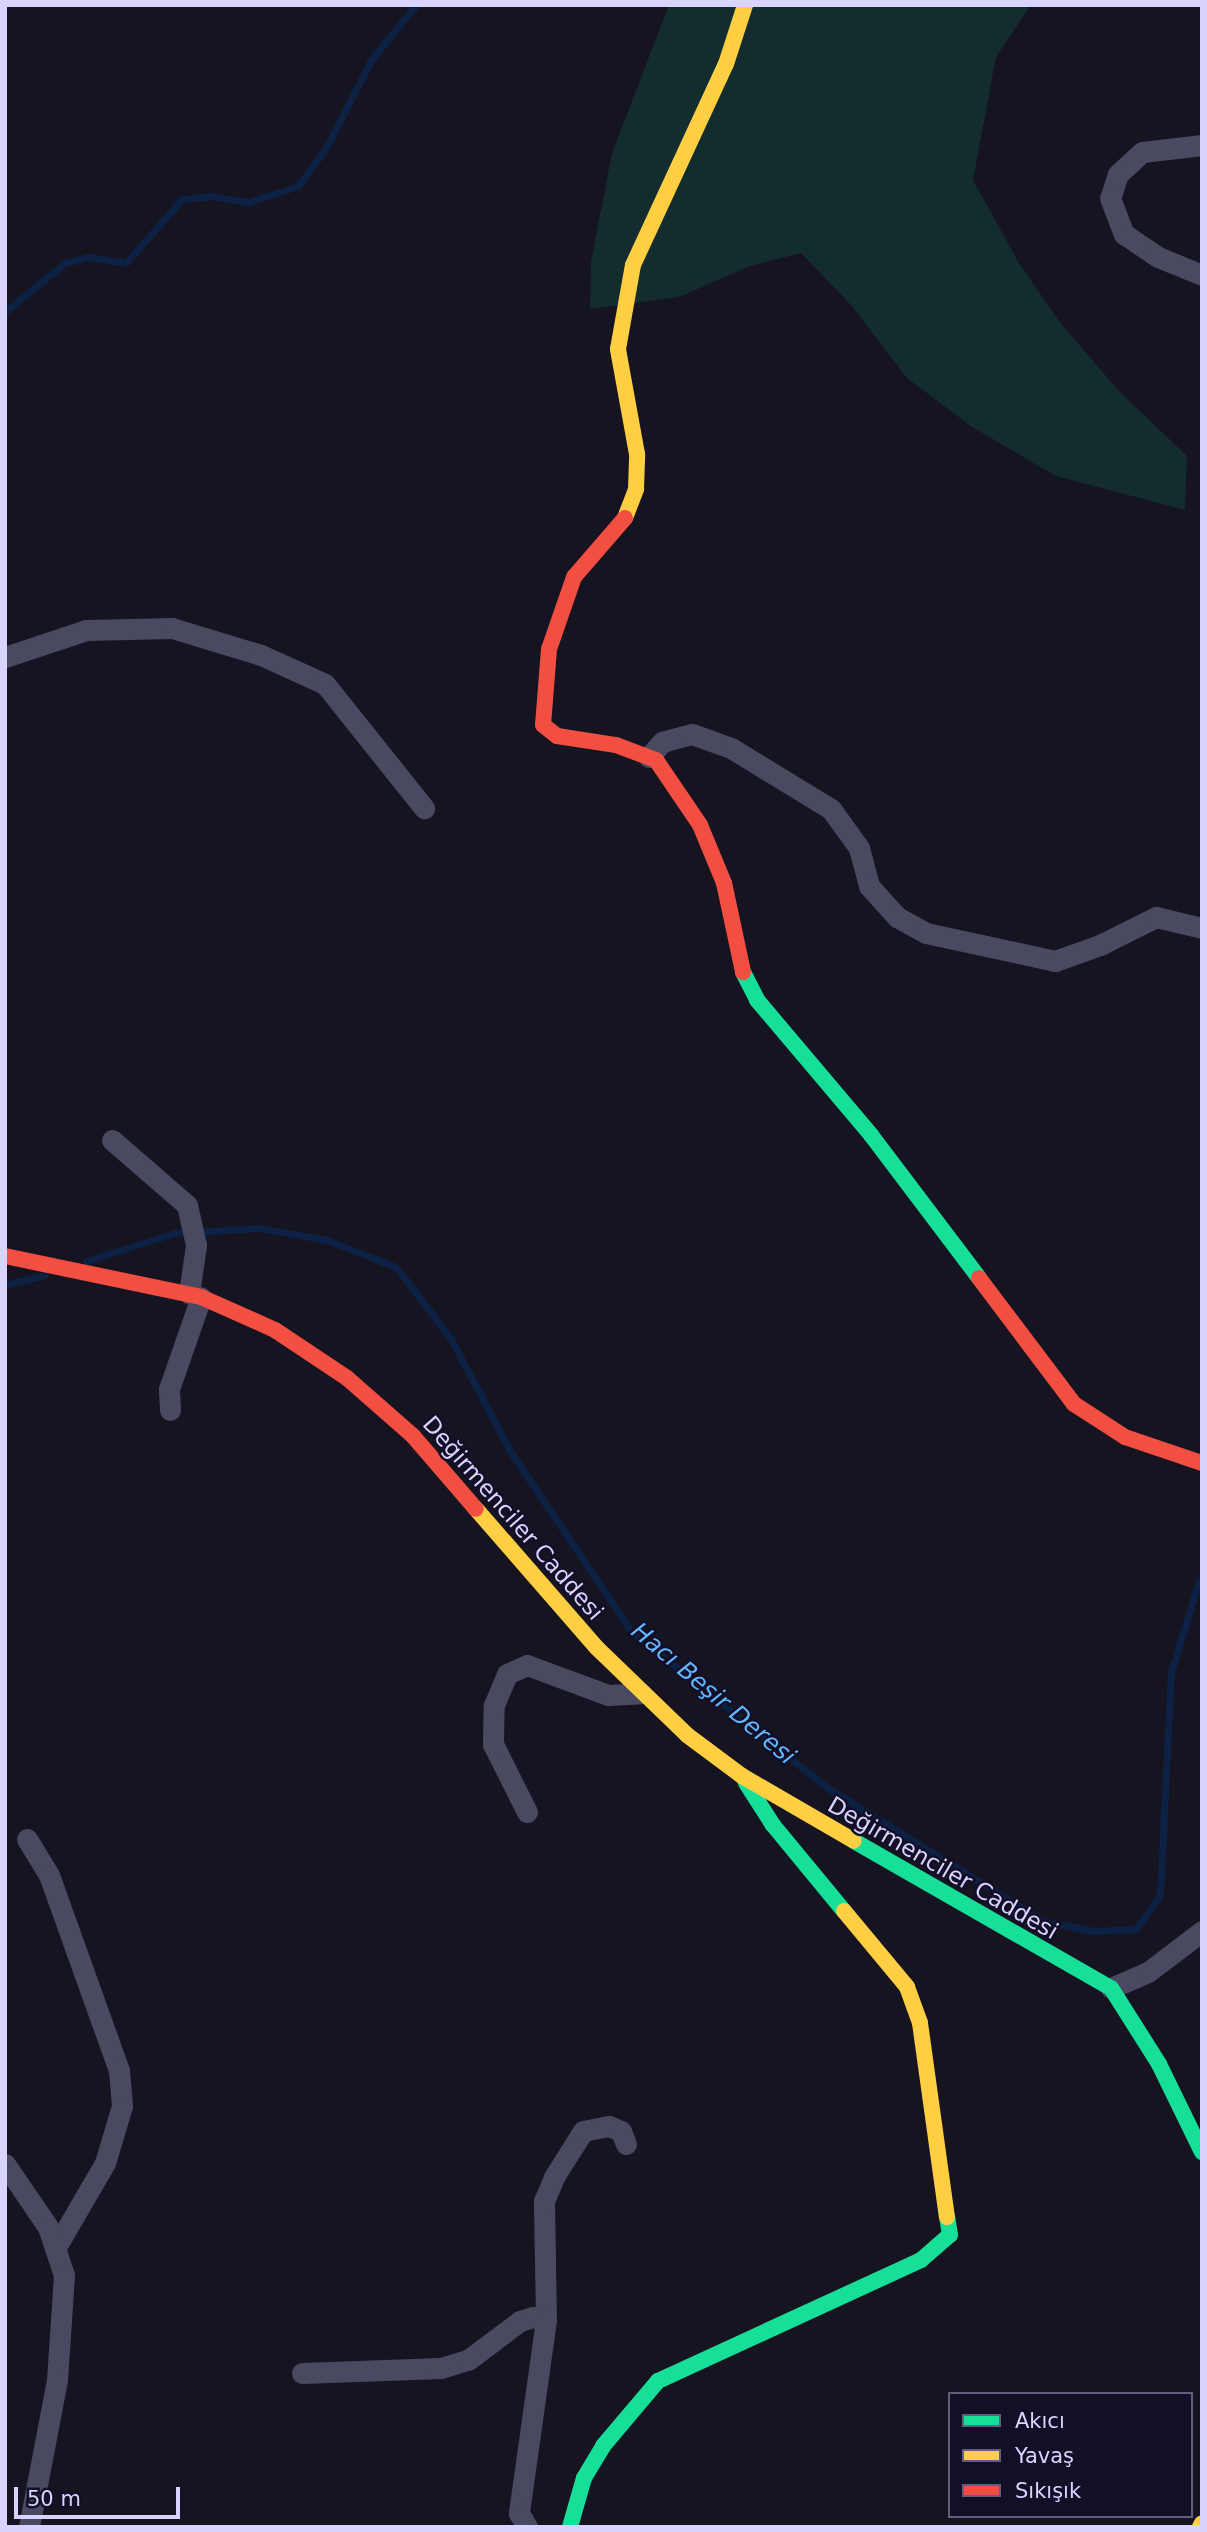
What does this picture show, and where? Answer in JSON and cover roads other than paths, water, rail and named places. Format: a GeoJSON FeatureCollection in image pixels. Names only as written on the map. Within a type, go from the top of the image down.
{"type":"FeatureCollection","features":[{"type":"Feature","properties":{"kind":"street"},"geometry":{"type":"LineString","coordinates":[[745,5],[726,64],[633,265],[618,349],[637,454],[635,489],[628,514],[574,577],[549,649],[543,690],[543,725],[557,736],[616,745],[656,760],[700,825],[724,883],[743,974],[757,1000],[871,1135],[1074,1405],[1125,1437],[1202,1464]]}},
{"type":"Feature","properties":{"kind":"street"},"geometry":{"type":"LineString","coordinates":[[1202,145],[1142,152],[1118,174],[1110,198],[1124,234],[1158,257],[1202,275]]}},
{"type":"Feature","properties":{"kind":"street"},"geometry":{"type":"LineString","coordinates":[[5,657],[86,630],[172,628],[261,655],[325,684],[424,808]]}},
{"type":"Feature","properties":{"kind":"street"},"geometry":{"type":"LineString","coordinates":[[649,757],[662,742],[692,734],[731,748],[831,809],[859,848],[869,886],[897,917],[926,933],[1055,961],[1100,945],[1156,917],[1202,928]]}},
{"type":"Feature","properties":{"kind":"street"},"geometry":{"type":"LineString","coordinates":[[111,1140],[187,1205],[196,1245],[195,1296],[169,1389],[170,1410]]}},
{"type":"Feature","properties":{"kind":"street","name":"Değirmenciler Caddesi"},"geometry":{"type":"LineString","coordinates":[[6,1256],[122,1278],[195,1296],[275,1330],[382,1406],[641,1693],[741,1776],[1111,1988],[1159,2064],[1202,2152]]}},
{"type":"Feature","properties":{"kind":"street"},"geometry":{"type":"LineString","coordinates":[[527,1812],[493,1744],[494,1705],[507,1674],[527,1665],[608,1695],[641,1693]]}},
{"type":"Feature","properties":{"kind":"street"},"geometry":{"type":"LineString","coordinates":[[570,2527],[584,2478],[603,2446],[658,2381],[920,2260],[950,2235],[920,2023],[907,1987],[773,1825],[741,1776]]}},
{"type":"Feature","properties":{"kind":"street"},"geometry":{"type":"LineString","coordinates":[[27,1839],[49,1875],[120,2083],[122,2106],[105,2162],[55,2249]]}},
{"type":"Feature","properties":{"kind":"street"},"geometry":{"type":"LineString","coordinates":[[1111,1988],[1148,1972],[1202,1931]]}},
{"type":"Feature","properties":{"kind":"street"},"geometry":{"type":"LineString","coordinates":[[527,2527],[519,2513],[546,2320],[544,2201],[554,2177],[583,2131],[609,2126],[621,2131],[626,2144]]}},
{"type":"Feature","properties":{"kind":"street"},"geometry":{"type":"LineString","coordinates":[[5,2164],[48,2227],[65,2275],[62,2349],[29,2527]]}},
{"type":"Feature","properties":{"kind":"street"},"geometry":{"type":"LineString","coordinates":[[302,2372],[441,2368],[468,2360],[520,2322],[533,2317],[546,2320]]}},
{"type":"Feature","properties":{"kind":"waterway"},"geometry":{"type":"LineString","coordinates":[[5,312],[65,263],[89,257],[126,263],[182,199],[209,196],[249,202],[298,186],[326,148],[371,60],[416,5]]}},
{"type":"Feature","properties":{"kind":"waterway","name":"Hacı Beşir Deresi"},"geometry":{"type":"LineString","coordinates":[[86,1261],[175,1233],[259,1228],[327,1240],[396,1267],[451,1339],[510,1451],[631,1631],[828,1788],[1043,1921],[1094,1931],[1136,1929],[1160,1895],[1171,1672],[1199,1580]]}},
{"type":"Feature","properties":{"kind":"waterway","name":"Hacı Beşir Deresi"},"geometry":{"type":"LineString","coordinates":[[5,1285],[45,1275]]}}]}
